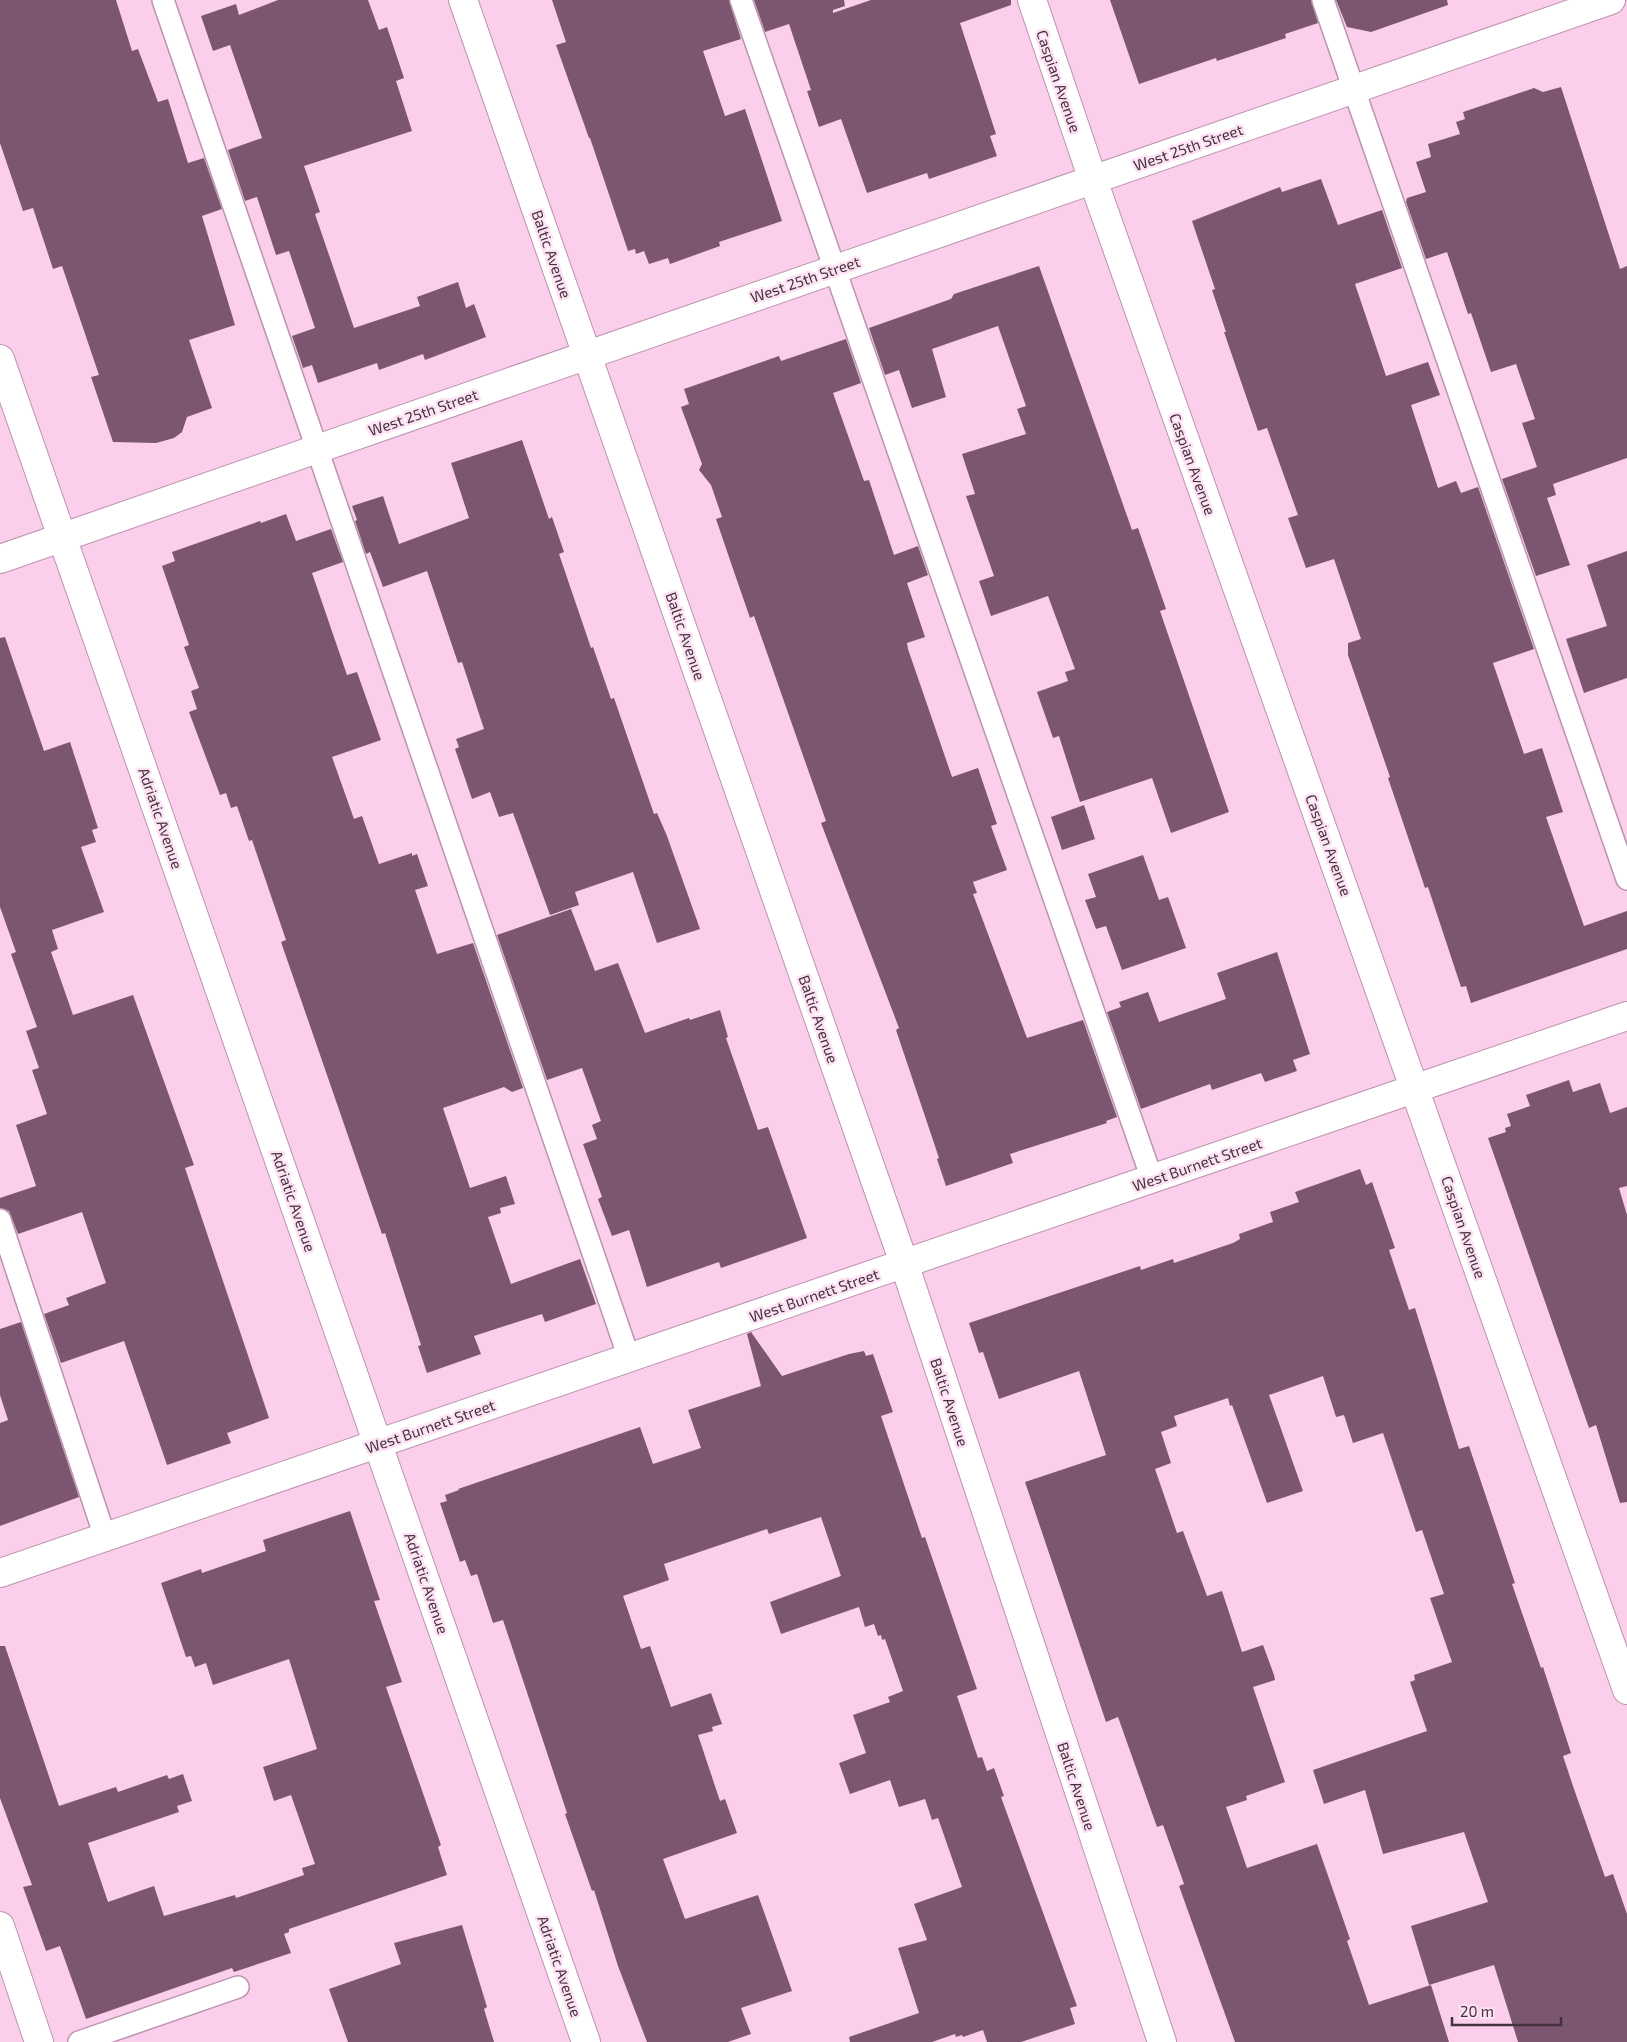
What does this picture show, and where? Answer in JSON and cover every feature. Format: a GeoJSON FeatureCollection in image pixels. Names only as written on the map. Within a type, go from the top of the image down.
{"type":"FeatureCollection","features":[{"type":"Feature","properties":{"kind":"street","name":"Baltic Avenue"},"geometry":{"type":"LineString","coordinates":[[463,0],[904,1263],[1162,2042]]}},
{"type":"Feature","properties":{"kind":"street","name":"Caspian Avenue"},"geometry":{"type":"LineString","coordinates":[[1032,0],[1093,180],[1627,1690]]}},
{"type":"Feature","properties":{"kind":"street","name":"West 25th Street"},"geometry":{"type":"LineString","coordinates":[[0,559],[1611,0]]}},
{"type":"Feature","properties":{"kind":"street","name":"Adriatic Avenue"},"geometry":{"type":"LineString","coordinates":[[0,359],[586,2042]]}},
{"type":"Feature","properties":{"kind":"street","name":"West Burnett Street"},"geometry":{"type":"LineString","coordinates":[[0,1572],[1627,1016]]}},
{"type":"Feature","properties":{"kind":"street"},"geometry":{"type":"LineString","coordinates":[[0,1926],[39,2042]]}},
{"type":"Feature","properties":{"kind":"lane"},"geometry":{"type":"LineString","coordinates":[[163,0],[629,1358]]}},
{"type":"Feature","properties":{"kind":"lane"},"geometry":{"type":"LineString","coordinates":[[741,0],[1152,1179]]}},
{"type":"Feature","properties":{"kind":"lane"},"geometry":{"type":"LineString","coordinates":[[1324,0],[1627,879]]}},
{"type":"Feature","properties":{"kind":"lane"},"geometry":{"type":"LineString","coordinates":[[0,1220],[105,1537]]}},
{"type":"Feature","properties":{"kind":"lane"},"geometry":{"type":"LineString","coordinates":[[79,2042],[238,1987]]}},
{"type":"Feature","properties":{"kind":"building"},"geometry":{"type":"Polygon","coordinates":[[[0,0],[116,0],[132,51],[138,49],[158,102],[168,99],[188,163],[204,158],[222,209],[202,216],[235,325],[189,340],[212,408],[187,417],[182,432],[174,438],[156,443],[113,442],[91,377],[99,375],[62,266],[53,269],[33,208],[23,211],[0,143],[0,0]]]}},
{"type":"Feature","properties":{"kind":"building"},"geometry":{"type":"Polygon","coordinates":[[[278,0],[368,0],[379,30],[387,27],[404,78],[396,81],[412,131],[304,166],[320,212],[315,214],[354,328],[420,306],[417,297],[458,282],[466,308],[474,304],[486,337],[425,360],[423,354],[379,370],[377,363],[318,383],[312,365],[303,368],[292,336],[315,328],[289,251],[276,255],[257,197],[245,201],[228,150],[262,138],[230,45],[213,51],[201,16],[236,4],[239,15],[278,0]]]}},
{"type":"Feature","properties":{"kind":"building"},"geometry":{"type":"Polygon","coordinates":[[[552,0],[729,0],[741,39],[703,51],[725,116],[745,109],[782,221],[719,242],[720,246],[670,264],[668,258],[649,264],[644,251],[636,254],[635,249],[628,251],[556,45],[566,42],[552,0]]]}},
{"type":"Feature","properties":{"kind":"building"},"geometry":{"type":"Polygon","coordinates":[[[754,0],[844,0],[845,6],[833,10],[833,13],[871,0],[1011,0],[1011,5],[960,23],[996,134],[990,136],[997,156],[929,179],[927,173],[867,193],[841,119],[819,127],[807,91],[811,90],[789,24],[765,32],[754,0]]]}},
{"type":"Feature","properties":{"kind":"building"},"geometry":{"type":"Polygon","coordinates":[[[1110,0],[1311,0],[1318,23],[1285,34],[1286,38],[1217,61],[1216,58],[1139,84],[1110,0]]]}},
{"type":"Feature","properties":{"kind":"building"},"geometry":{"type":"Polygon","coordinates":[[[1336,0],[1447,0],[1448,5],[1371,32],[1347,27],[1336,0]]]}},
{"type":"Feature","properties":{"kind":"building"},"geometry":{"type":"Polygon","coordinates":[[[1561,87],[1620,269],[1627,266],[1627,458],[1553,484],[1556,495],[1547,498],[1570,565],[1536,576],[1502,479],[1537,467],[1522,423],[1535,419],[1516,364],[1491,372],[1471,313],[1468,314],[1447,252],[1426,259],[1406,202],[1407,198],[1426,192],[1416,162],[1431,157],[1428,144],[1460,134],[1456,122],[1465,119],[1463,112],[1534,88],[1543,92],[1561,87]]]}},
{"type":"Feature","properties":{"kind":"building"},"geometry":{"type":"Polygon","coordinates":[[[1321,179],[1338,225],[1382,210],[1402,268],[1355,284],[1386,376],[1428,362],[1440,395],[1411,405],[1438,488],[1456,481],[1461,493],[1478,487],[1534,649],[1493,663],[1524,754],[1542,748],[1563,812],[1546,817],[1584,926],[1627,911],[1627,949],[1471,1003],[1466,986],[1461,987],[1428,887],[1425,888],[1388,778],[1390,777],[1348,655],[1348,643],[1361,639],[1334,559],[1306,568],[1288,518],[1298,515],[1267,428],[1258,431],[1224,332],[1226,332],[1212,290],[1215,289],[1192,221],[1280,187],[1282,192],[1321,179]]]}},
{"type":"Feature","properties":{"kind":"building"},"geometry":{"type":"Polygon","coordinates":[[[1039,266],[1132,530],[1138,528],[1166,609],[1160,611],[1229,812],[1171,833],[1152,778],[1080,802],[1059,736],[1053,738],[1037,692],[1068,681],[1065,672],[1075,669],[1048,596],[991,616],[979,581],[994,576],[966,496],[975,494],[962,454],[1026,434],[1017,409],[1026,406],[998,326],[932,349],[946,397],[912,408],[899,370],[885,375],[869,328],[951,299],[954,294],[1039,266]]]}},
{"type":"Feature","properties":{"kind":"building"},"geometry":{"type":"Polygon","coordinates":[[[846,339],[861,383],[833,393],[864,481],[869,480],[894,555],[918,546],[928,575],[907,583],[925,637],[907,643],[908,649],[952,777],[978,768],[997,824],[991,826],[1007,870],[973,882],[977,893],[973,894],[1027,1038],[1083,1020],[1117,1117],[1106,1121],[1107,1123],[1010,1154],[1013,1163],[946,1186],[937,1159],[939,1158],[896,1030],[899,1028],[821,823],[826,821],[754,616],[750,618],[716,519],[722,517],[711,485],[699,470],[702,464],[681,407],[689,404],[684,389],[779,356],[781,361],[846,339]]]}},
{"type":"Feature","properties":{"kind":"building"},"geometry":{"type":"Polygon","coordinates":[[[522,440],[549,519],[552,517],[564,552],[559,554],[591,648],[593,647],[611,699],[614,698],[654,814],[657,813],[667,836],[700,929],[657,943],[633,872],[575,892],[579,905],[550,915],[513,813],[499,817],[490,792],[472,799],[455,749],[459,747],[456,739],[484,729],[462,662],[458,663],[427,571],[383,587],[370,552],[366,554],[355,521],[357,520],[352,506],[383,496],[399,544],[469,518],[451,463],[522,440]]]}},
{"type":"Feature","properties":{"kind":"building"},"geometry":{"type":"Polygon","coordinates":[[[286,514],[296,541],[331,529],[343,562],[312,573],[347,675],[357,672],[381,740],[332,757],[354,819],[362,816],[379,864],[412,853],[412,856],[417,854],[428,886],[415,890],[437,954],[473,943],[523,1088],[512,1092],[504,1087],[443,1108],[470,1188],[506,1176],[515,1204],[500,1208],[501,1213],[488,1217],[511,1284],[580,1259],[596,1304],[545,1322],[542,1314],[474,1336],[481,1354],[427,1373],[418,1346],[421,1345],[385,1233],[382,1234],[281,942],[286,940],[252,840],[249,841],[237,806],[231,808],[226,793],[220,795],[189,712],[197,709],[191,691],[199,688],[184,647],[189,645],[162,566],[175,561],[172,552],[260,521],[261,523],[286,514]]]}},
{"type":"Feature","properties":{"kind":"building"},"geometry":{"type":"Polygon","coordinates":[[[1627,551],[1627,678],[1584,693],[1566,639],[1607,626],[1587,565],[1627,551]]]}},
{"type":"Feature","properties":{"kind":"building"},"geometry":{"type":"Polygon","coordinates":[[[5,637],[44,751],[70,742],[98,828],[92,830],[96,842],[81,847],[104,912],[52,930],[58,949],[51,952],[73,1015],[133,995],[194,1165],[185,1168],[269,1418],[227,1433],[231,1443],[167,1465],[124,1341],[61,1363],[44,1314],[69,1305],[66,1298],[106,1283],[82,1212],[18,1234],[9,1211],[0,1208],[0,1198],[36,1186],[16,1125],[47,1114],[32,1070],[39,1068],[26,1031],[37,1027],[11,954],[16,952],[0,907],[0,638],[5,637]]]}},
{"type":"Feature","properties":{"kind":"building"},"geometry":{"type":"Polygon","coordinates":[[[1084,805],[1095,839],[1062,850],[1051,817],[1084,805]]]}},
{"type":"Feature","properties":{"kind":"building"},"geometry":{"type":"Polygon","coordinates":[[[1143,855],[1159,900],[1168,897],[1186,948],[1122,970],[1106,926],[1096,929],[1085,900],[1096,897],[1088,874],[1143,855]]]}},
{"type":"Feature","properties":{"kind":"building"},"geometry":{"type":"Polygon","coordinates":[[[571,909],[595,971],[618,963],[645,1033],[720,1010],[728,1037],[726,1038],[758,1130],[768,1127],[807,1238],[721,1268],[719,1262],[647,1287],[629,1230],[612,1236],[598,1199],[602,1197],[583,1144],[597,1139],[592,1125],[601,1121],[582,1068],[547,1080],[497,935],[571,909]]]}},
{"type":"Feature","properties":{"kind":"building"},"geometry":{"type":"Polygon","coordinates":[[[1277,952],[1310,1054],[1293,1060],[1297,1071],[1265,1082],[1261,1073],[1212,1090],[1210,1084],[1141,1109],[1107,1012],[1121,1007],[1119,1002],[1148,992],[1159,1022],[1226,999],[1217,973],[1277,952]]]}},
{"type":"Feature","properties":{"kind":"building"},"geometry":{"type":"Polygon","coordinates":[[[1569,1080],[1573,1092],[1600,1083],[1610,1113],[1627,1107],[1627,1186],[1619,1188],[1627,1215],[1627,1502],[1620,1503],[1596,1425],[1589,1428],[1488,1138],[1506,1132],[1505,1128],[1511,1126],[1507,1114],[1530,1106],[1526,1095],[1569,1080]]]}},
{"type":"Feature","properties":{"kind":"building"},"geometry":{"type":"Polygon","coordinates":[[[1360,1169],[1366,1185],[1372,1182],[1395,1248],[1389,1250],[1409,1310],[1415,1308],[1459,1449],[1469,1446],[1515,1583],[1512,1584],[1541,1668],[1543,1667],[1571,1753],[1563,1756],[1574,1789],[1605,1877],[1613,1874],[1627,1914],[1627,2042],[1518,2042],[1494,1965],[1429,1985],[1411,1926],[1488,1902],[1464,1832],[1383,1854],[1365,1790],[1324,1804],[1313,1770],[1427,1731],[1410,1682],[1415,1680],[1414,1675],[1452,1662],[1430,1598],[1444,1594],[1422,1530],[1416,1532],[1383,1433],[1353,1443],[1344,1415],[1336,1417],[1323,1376],[1269,1395],[1303,1491],[1267,1503],[1228,1398],[1174,1416],[1177,1426],[1161,1432],[1171,1463],[1155,1469],[1177,1533],[1183,1531],[1207,1596],[1222,1591],[1242,1652],[1263,1645],[1274,1675],[1275,1680],[1253,1687],[1285,1782],[1246,1796],[1247,1800],[1226,1807],[1247,1868],[1317,1844],[1350,1939],[1347,1941],[1369,2005],[1431,1985],[1449,2042],[1235,2042],[1179,1886],[1184,1884],[1163,1825],[1157,1827],[1118,1717],[1106,1722],[1025,1482],[1106,1455],[1079,1371],[999,1399],[983,1352],[979,1353],[969,1323],[1140,1266],[1141,1270],[1173,1259],[1174,1263],[1233,1243],[1240,1239],[1239,1234],[1273,1222],[1270,1212],[1299,1202],[1295,1192],[1360,1169]]]}},
{"type":"Feature","properties":{"kind":"building"},"geometry":{"type":"Polygon","coordinates":[[[21,1322],[79,1497],[0,1526],[0,1423],[8,1420],[0,1395],[0,1329],[21,1322]]]}},
{"type":"Feature","properties":{"kind":"building"},"geometry":{"type":"Polygon","coordinates":[[[751,1332],[782,1376],[849,1354],[864,1351],[866,1356],[873,1354],[893,1412],[881,1416],[922,1538],[925,1537],[977,1689],[957,1696],[978,1758],[982,1757],[987,1771],[994,1768],[1004,1796],[1001,1797],[1077,2006],[1070,2008],[1075,2024],[1021,2042],[987,2042],[983,2030],[963,2037],[962,2035],[956,2037],[955,2034],[932,2042],[850,2042],[849,2037],[919,2013],[898,1948],[927,1940],[914,1904],[962,1887],[938,1818],[932,1820],[925,1799],[899,1807],[890,1780],[850,1794],[839,1763],[866,1753],[853,1715],[890,1702],[888,1697],[903,1691],[885,1639],[882,1640],[881,1635],[878,1636],[874,1624],[865,1627],[859,1607],[781,1634],[770,1602],[841,1576],[821,1517],[769,1534],[767,1529],[664,1564],[669,1580],[623,1596],[641,1649],[650,1646],[671,1707],[711,1693],[722,1724],[712,1727],[713,1731],[698,1735],[720,1801],[725,1799],[737,1833],[663,1859],[685,1919],[758,1895],[792,1991],[741,2008],[751,2034],[728,2042],[647,2042],[618,1966],[594,1890],[592,1891],[565,1814],[567,1813],[503,1620],[493,1623],[477,1574],[471,1576],[465,1560],[460,1562],[440,1503],[447,1501],[445,1495],[458,1489],[640,1427],[653,1464],[701,1448],[688,1410],[761,1386],[747,1334],[751,1332]]]}},
{"type":"Feature","properties":{"kind":"building"},"geometry":{"type":"Polygon","coordinates":[[[350,1511],[380,1600],[374,1601],[402,1682],[386,1687],[441,1845],[438,1847],[447,1875],[289,1929],[289,1932],[284,1934],[291,1953],[234,1972],[232,1968],[86,2019],[60,1946],[46,1951],[23,1887],[32,1885],[0,1798],[0,1646],[5,1646],[59,1806],[116,1787],[118,1792],[167,1775],[169,1779],[183,1774],[192,1801],[177,1806],[179,1812],[88,1843],[108,1902],[154,1886],[164,1916],[235,1895],[236,1898],[304,1875],[302,1868],[315,1864],[291,1795],[274,1801],[263,1767],[317,1749],[289,1659],[213,1685],[206,1663],[195,1667],[191,1656],[186,1657],[161,1583],[201,1569],[202,1573],[266,1551],[263,1540],[350,1511]]]}},
{"type":"Feature","properties":{"kind":"building"},"geometry":{"type":"Polygon","coordinates":[[[462,1925],[487,2007],[484,2009],[494,2042],[348,2042],[329,1989],[401,1964],[394,1943],[462,1925]]]}}]}
